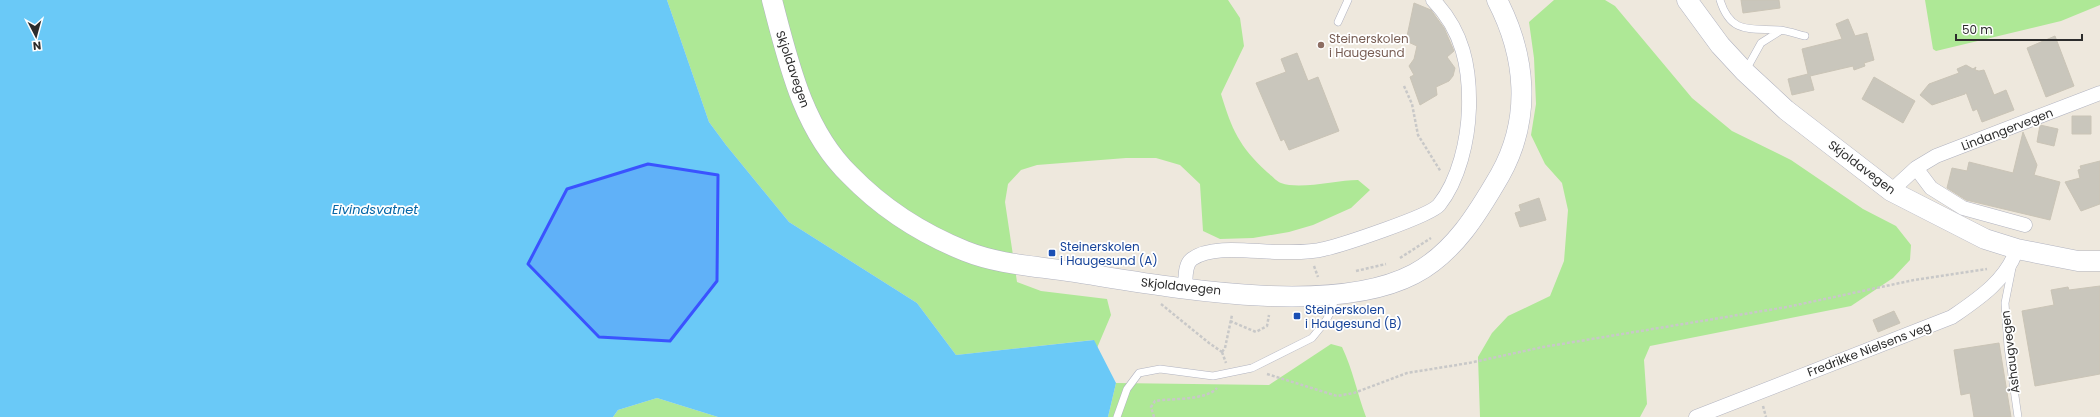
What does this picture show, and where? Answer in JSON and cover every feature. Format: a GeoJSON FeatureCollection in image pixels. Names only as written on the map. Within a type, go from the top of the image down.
{"type":"FeatureCollection","features":[{"type":"Feature","properties":{"kind":"main road","name":"Skjoldavegen"},"geometry":{"type":"LineString","coordinates":[[772,0],[797,86],[810,118],[826,146],[848,174],[902,217],[934,236],[966,251],[1003,263],[1185,288],[1334,301],[1392,283],[1414,274],[1432,262],[1456,241],[1482,206],[1503,170],[1516,138],[1521,108],[1522,80],[1518,51],[1509,22],[1497,0]]}},
{"type":"Feature","properties":{"kind":"main road","name":"Skjoldavegen"},"geometry":{"type":"LineString","coordinates":[[1690,2],[1720,45],[1745,72],[1786,110],[1891,191],[2015,256],[2100,261]]}},
{"type":"Feature","properties":{"kind":"street"},"geometry":{"type":"LineString","coordinates":[[1185,288],[1186,269],[1192,260],[1202,254],[1218,251],[1278,252],[1322,250],[1429,212],[1438,206],[1451,185],[1462,153],[1468,127],[1469,97],[1466,62],[1458,35],[1446,13],[1433,0]]}},
{"type":"Feature","properties":{"kind":"street","name":"Lindangervegen"},"geometry":{"type":"LineString","coordinates":[[1891,191],[1916,168],[1936,156],[2100,93]]}},
{"type":"Feature","properties":{"kind":"street"},"geometry":{"type":"LineString","coordinates":[[1916,168],[1931,188],[1963,208],[2025,225]]}},
{"type":"Feature","properties":{"kind":"street","name":"Fredrikke Nielsens veg"},"geometry":{"type":"LineString","coordinates":[[1696,417],[1952,317],[1986,294],[2015,256]]}},
{"type":"Feature","properties":{"kind":"lane"},"geometry":{"type":"LineString","coordinates":[[1338,22],[1348,0]]}},
{"type":"Feature","properties":{"kind":"lane"},"geometry":{"type":"LineString","coordinates":[[1720,0],[1732,22],[1743,30],[1781,30],[1805,36]]}},
{"type":"Feature","properties":{"kind":"lane"},"geometry":{"type":"LineString","coordinates":[[1745,72],[1761,43],[1781,30]]}},
{"type":"Feature","properties":{"kind":"lane","name":"Åshaugvegen"},"geometry":{"type":"LineString","coordinates":[[2015,256],[2005,303],[2008,347],[2018,417]]}},
{"type":"Feature","properties":{"kind":"lane"},"geometry":{"type":"LineString","coordinates":[[1117,417],[1127,389],[1139,373],[1160,368],[1213,376],[1252,368],[1312,338],[1325,322],[1334,301]]}},
{"type":"Feature","properties":{"kind":"path"},"geometry":{"type":"LineString","coordinates":[[1404,86],[1412,104],[1418,136],[1429,156],[1451,185]]}},
{"type":"Feature","properties":{"kind":"path"},"geometry":{"type":"LineString","coordinates":[[1398,259],[1433,236]]}},
{"type":"Feature","properties":{"kind":"path"},"geometry":{"type":"LineString","coordinates":[[1252,368],[1337,396],[1354,393],[1406,373],[1469,363],[1543,347],[1787,307],[1914,280],[1981,270],[2015,256]]}},
{"type":"Feature","properties":{"kind":"path"},"geometry":{"type":"LineString","coordinates":[[1355,271],[1388,263]]}},
{"type":"Feature","properties":{"kind":"path"},"geometry":{"type":"LineString","coordinates":[[1311,278],[1325,276]]}},
{"type":"Feature","properties":{"kind":"path"},"geometry":{"type":"LineString","coordinates":[[1158,299],[1209,343],[1222,352],[1225,348],[1232,315]]}},
{"type":"Feature","properties":{"kind":"path"},"geometry":{"type":"LineString","coordinates":[[1230,321],[1256,332],[1267,326],[1269,315]]}},
{"type":"Feature","properties":{"kind":"path"},"geometry":{"type":"LineString","coordinates":[[1154,417],[1151,407],[1155,401],[1201,396],[1213,392],[1219,385],[1224,374]]}},
{"type":"Feature","properties":{"kind":"highlighted area"},"geometry":{"type":"Polygon","coordinates":[[[648,164],[718,175],[717,281],[670,341],[599,337],[528,264],[567,189],[648,164]]]}},
{"type":"Feature","properties":{"kind":"green space"},"geometry":{"type":"Polygon","coordinates":[[[667,0],[1228,0],[1240,18],[1244,46],[1221,94],[1233,128],[1243,145],[1257,163],[1281,183],[1289,185],[1308,185],[1358,180],[1370,190],[1351,208],[1313,225],[1289,232],[1253,238],[1220,239],[1203,231],[1200,184],[1180,165],[1156,158],[1126,158],[1037,165],[1021,170],[1008,184],[1005,202],[1017,282],[1041,291],[1107,299],[1111,315],[1097,348],[1093,340],[956,355],[917,303],[789,222],[726,145],[709,122],[667,0]]]}},
{"type":"Feature","properties":{"kind":"green space"},"geometry":{"type":"Polygon","coordinates":[[[1554,0],[1605,0],[1615,6],[1692,98],[1732,131],[1791,160],[1863,209],[1896,226],[1911,245],[1910,260],[1893,278],[1851,306],[1650,346],[1644,360],[1647,404],[1640,417],[1480,417],[1478,357],[1492,333],[1508,316],[1550,296],[1564,261],[1568,210],[1562,183],[1545,164],[1531,135],[1536,104],[1534,58],[1529,22],[1554,0]]]}},
{"type":"Feature","properties":{"kind":"green space"},"geometry":{"type":"Polygon","coordinates":[[[1925,0],[2100,0],[2100,5],[2061,21],[1936,51],[1933,49],[1925,0]]]}},
{"type":"Feature","properties":{"kind":"green space"},"geometry":{"type":"Polygon","coordinates":[[[1331,344],[1342,347],[1366,417],[1108,417],[1116,383],[1269,385],[1331,344]]]}},
{"type":"Feature","properties":{"kind":"green space"},"geometry":{"type":"Polygon","coordinates":[[[657,398],[718,417],[613,417],[618,410],[657,398]]]}},
{"type":"Feature","properties":{"kind":"water","name":"Eivindsvatnet"},"geometry":{"type":"Polygon","coordinates":[[[0,0],[667,0],[709,122],[789,222],[917,303],[956,355],[1094,340],[1116,383],[1108,417],[718,417],[657,398],[618,410],[613,417],[0,417],[0,0]]]}},
{"type":"Feature","properties":{"kind":"building"},"geometry":{"type":"Polygon","coordinates":[[[1741,0],[1779,0],[1780,8],[1743,13],[1741,0]]]}},
{"type":"Feature","properties":{"kind":"building"},"geometry":{"type":"Polygon","coordinates":[[[1414,3],[1431,10],[1444,28],[1454,51],[1447,57],[1455,68],[1453,76],[1449,81],[1436,87],[1437,95],[1420,105],[1410,77],[1414,75],[1409,66],[1414,59],[1417,46],[1406,41],[1414,3]]]}},
{"type":"Feature","properties":{"kind":"building"},"geometry":{"type":"Polygon","coordinates":[[[1848,19],[1855,36],[1867,33],[1874,60],[1864,63],[1865,66],[1854,70],[1853,66],[1810,76],[1814,90],[1792,95],[1788,79],[1808,74],[1802,49],[1842,39],[1836,24],[1848,19]]]}},
{"type":"Feature","properties":{"kind":"building"},"geometry":{"type":"Polygon","coordinates":[[[2055,36],[2074,86],[2046,97],[2027,48],[2055,36]]]}},
{"type":"Feature","properties":{"kind":"building"},"geometry":{"type":"Polygon","coordinates":[[[1297,53],[1308,81],[1318,77],[1339,131],[1289,150],[1284,139],[1281,141],[1256,83],[1286,72],[1281,59],[1297,53]]]}},
{"type":"Feature","properties":{"kind":"building"},"geometry":{"type":"Polygon","coordinates":[[[1966,65],[1973,69],[1976,67],[1975,70],[1984,70],[1994,95],[2006,90],[2014,110],[1982,122],[1977,109],[1973,111],[1966,92],[1965,94],[1932,105],[1920,95],[1929,84],[1959,73],[1957,69],[1966,65]]]}},
{"type":"Feature","properties":{"kind":"building"},"geometry":{"type":"Polygon","coordinates":[[[1874,77],[1915,101],[1903,123],[1862,99],[1874,77]]]}},
{"type":"Feature","properties":{"kind":"building"},"geometry":{"type":"Polygon","coordinates":[[[2072,116],[2091,116],[2091,134],[2072,134],[2072,116]]]}},
{"type":"Feature","properties":{"kind":"building"},"geometry":{"type":"Polygon","coordinates":[[[2040,125],[2058,129],[2054,146],[2037,142],[2040,125]]]}},
{"type":"Feature","properties":{"kind":"building"},"geometry":{"type":"Polygon","coordinates":[[[2023,132],[2037,165],[2034,175],[2060,182],[2050,220],[1966,200],[1947,188],[1952,168],[1967,171],[1969,162],[2013,173],[2023,132]]]}},
{"type":"Feature","properties":{"kind":"building"},"geometry":{"type":"Polygon","coordinates":[[[2100,161],[2100,204],[2081,211],[2065,182],[2080,178],[2078,170],[2081,169],[2080,166],[2100,161]]]}},
{"type":"Feature","properties":{"kind":"building"},"geometry":{"type":"Polygon","coordinates":[[[1539,198],[1546,220],[1520,227],[1515,213],[1521,211],[1519,205],[1539,198]]]}},
{"type":"Feature","properties":{"kind":"building"},"geometry":{"type":"Polygon","coordinates":[[[2100,286],[2100,374],[2035,386],[2022,311],[2054,305],[2051,290],[2068,287],[2069,290],[2100,286]]]}},
{"type":"Feature","properties":{"kind":"building"},"geometry":{"type":"Polygon","coordinates":[[[1894,311],[1900,323],[1878,332],[1873,320],[1894,311]]]}},
{"type":"Feature","properties":{"kind":"building"},"geometry":{"type":"Polygon","coordinates":[[[1999,343],[2011,417],[1974,417],[1970,393],[1961,395],[1954,350],[1999,343]]]}},
{"type":"Feature","properties":{"kind":"place","name":"Steinerskolen i Haugesund"},"geometry":{"type":"Point","coordinates":[1321,45]}},
{"type":"Feature","properties":{"kind":"place","name":"Steinerskolen i Haugesund (A)"},"geometry":{"type":"Point","coordinates":[1052,253]}},
{"type":"Feature","properties":{"kind":"place","name":"Steinerskolen i Haugesund (B)"},"geometry":{"type":"Point","coordinates":[1297,316]}}]}
